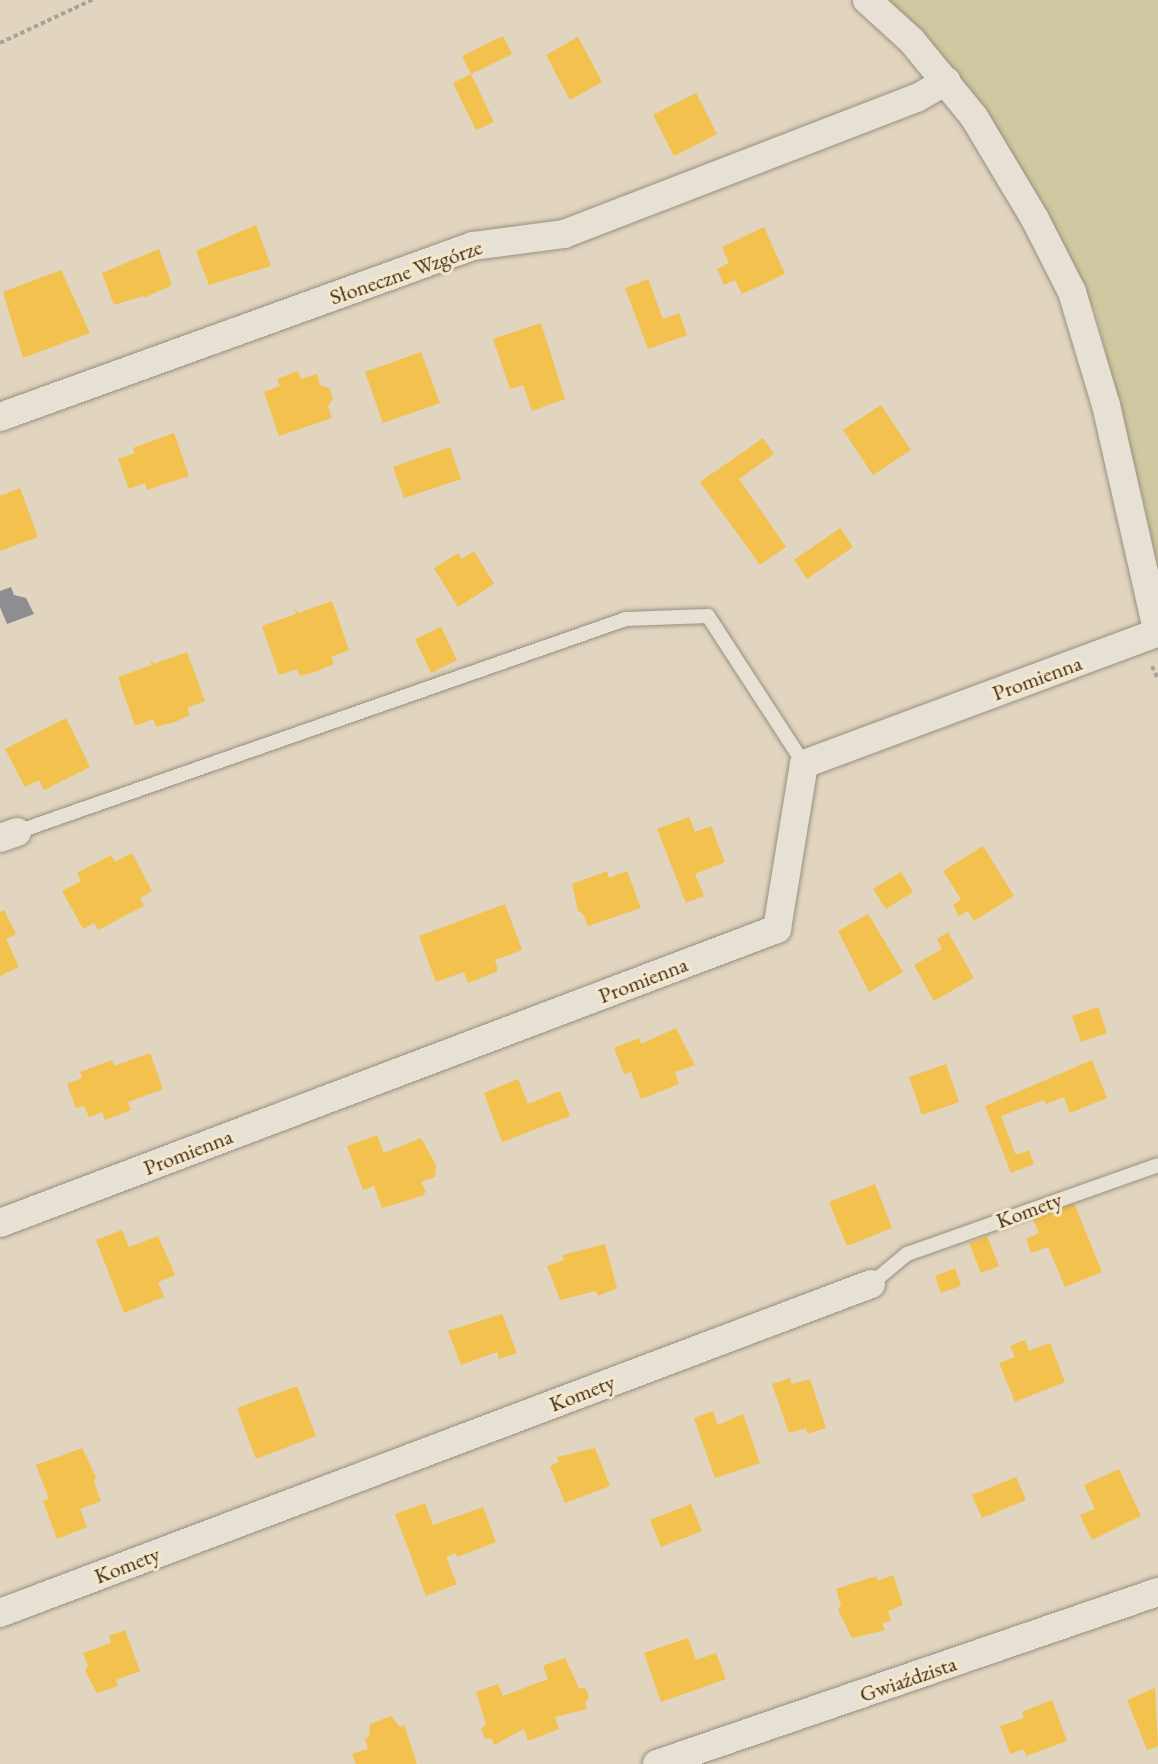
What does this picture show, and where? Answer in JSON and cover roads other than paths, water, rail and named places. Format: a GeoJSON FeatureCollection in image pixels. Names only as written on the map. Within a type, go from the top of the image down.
{"type":"FeatureCollection","features":[{"type":"Feature","properties":{"kind":"street"},"geometry":{"type":"LineString","coordinates":[[867,0],[946,81],[989,141],[1035,219],[1075,301],[1106,405],[1153,635]]}},
{"type":"Feature","properties":{"kind":"street","name":"Słoneczne Wzgórze"},"geometry":{"type":"LineString","coordinates":[[0,417],[473,246],[564,234],[917,98],[946,81]]}},
{"type":"Feature","properties":{"kind":"street","name":"Promienna"},"geometry":{"type":"LineString","coordinates":[[0,1223],[777,929],[804,764],[1153,635]]}},
{"type":"Feature","properties":{"kind":"street","name":"Komety"},"geometry":{"type":"LineString","coordinates":[[0,1613],[871,1284]]}},
{"type":"Feature","properties":{"kind":"street","name":"Gwiaździsta"},"geometry":{"type":"LineString","coordinates":[[657,1764],[1158,1592]]}},
{"type":"Feature","properties":{"kind":"lane"},"geometry":{"type":"LineString","coordinates":[[9,836],[626,619],[708,616],[804,764]]}},
{"type":"Feature","properties":{"kind":"lane","name":"Komety"},"geometry":{"type":"LineString","coordinates":[[871,1284],[907,1254],[1158,1165]]}}]}
